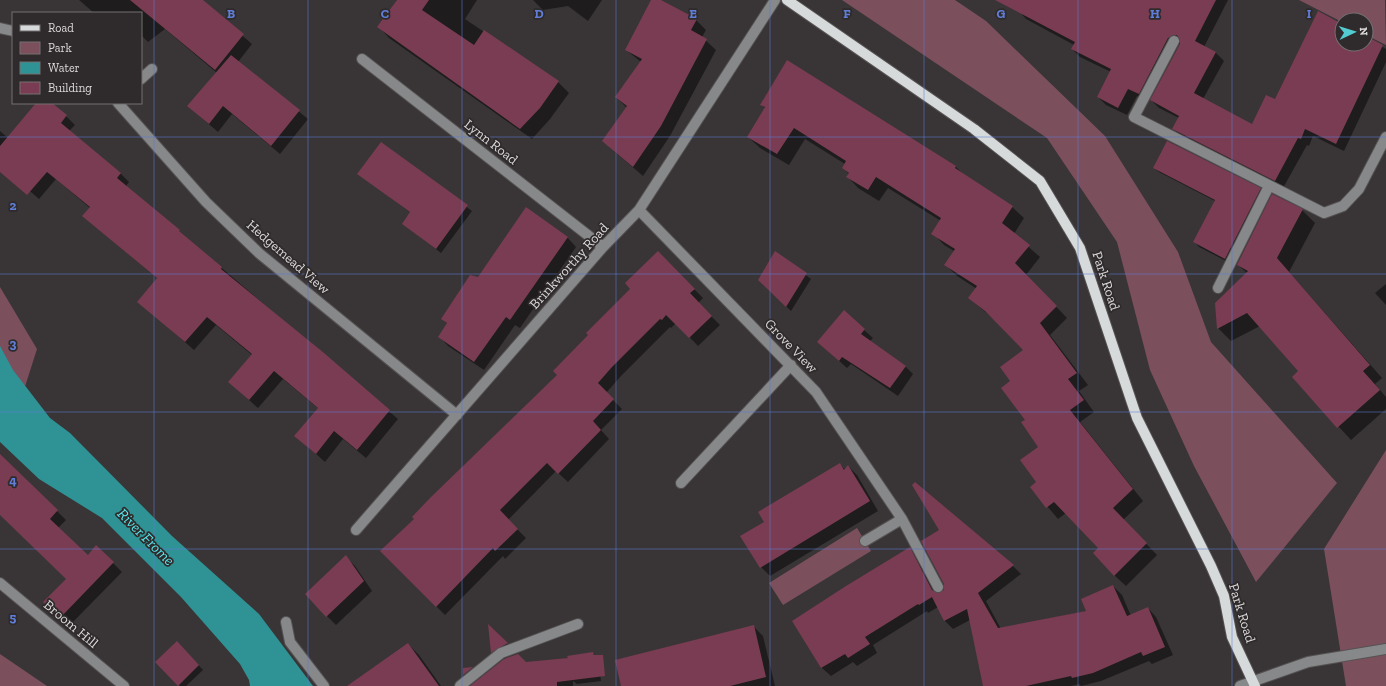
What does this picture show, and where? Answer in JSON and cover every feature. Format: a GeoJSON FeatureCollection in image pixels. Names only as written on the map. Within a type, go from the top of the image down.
{"type":"FeatureCollection","features":[{"type":"Feature","properties":{"kind":"main road","name":"Park Road"},"geometry":{"type":"LineString","coordinates":[[787,0],[974,129],[1040,181],[1080,248],[1137,418],[1224,596],[1232,637],[1254,683]]}},
{"type":"Feature","properties":{"kind":"street","name":"Brinkworthy Road"},"geometry":{"type":"LineString","coordinates":[[356,530],[603,247],[639,210],[775,0]]}},
{"type":"Feature","properties":{"kind":"street"},"geometry":{"type":"LineString","coordinates":[[0,28],[12,31]]}},
{"type":"Feature","properties":{"kind":"street"},"geometry":{"type":"LineString","coordinates":[[1174,42],[1134,117],[1324,213],[1343,206],[1359,189],[1386,137]]}},
{"type":"Feature","properties":{"kind":"street","name":"Lynn Road"},"geometry":{"type":"LineString","coordinates":[[362,59],[603,247]]}},
{"type":"Feature","properties":{"kind":"street"},"geometry":{"type":"LineString","coordinates":[[142,78],[152,69]]}},
{"type":"Feature","properties":{"kind":"street","name":"Hedgemead View"},"geometry":{"type":"LineString","coordinates":[[119,104],[206,202],[260,254],[456,415]]}},
{"type":"Feature","properties":{"kind":"street"},"geometry":{"type":"LineString","coordinates":[[1218,288],[1269,186]]}},
{"type":"Feature","properties":{"kind":"street","name":"Grove View"},"geometry":{"type":"LineString","coordinates":[[639,210],[816,392],[902,519],[938,586]]}},
{"type":"Feature","properties":{"kind":"street"},"geometry":{"type":"LineString","coordinates":[[681,483],[791,365]]}},
{"type":"Feature","properties":{"kind":"street"},"geometry":{"type":"LineString","coordinates":[[865,541],[902,519]]}},
{"type":"Feature","properties":{"kind":"street","name":"Broom Hill"},"geometry":{"type":"LineString","coordinates":[[0,583],[124,686]]}},
{"type":"Feature","properties":{"kind":"street"},"geometry":{"type":"LineString","coordinates":[[286,622],[290,642],[324,686]]}},
{"type":"Feature","properties":{"kind":"street"},"geometry":{"type":"LineString","coordinates":[[460,686],[501,653],[578,624]]}},
{"type":"Feature","properties":{"kind":"street"},"geometry":{"type":"LineString","coordinates":[[1240,686],[1254,683],[1308,662],[1386,649]]}},
{"type":"Feature","properties":{"kind":"green space"},"geometry":{"type":"Polygon","coordinates":[[[842,0],[955,0],[986,21],[1105,136],[1178,252],[1211,342],[1337,483],[1256,582],[1194,466],[1150,370],[1117,242],[1047,138],[842,0]]]}},
{"type":"Feature","properties":{"kind":"green space"},"geometry":{"type":"Polygon","coordinates":[[[1299,0],[1385,0],[1386,45],[1374,39],[1374,12],[1334,12],[1334,18],[1299,0]]]}},
{"type":"Feature","properties":{"kind":"green space"},"geometry":{"type":"Polygon","coordinates":[[[0,287],[37,349],[22,396],[0,405],[0,287]]]}},
{"type":"Feature","properties":{"kind":"green space"},"geometry":{"type":"Polygon","coordinates":[[[1386,450],[1386,686],[1346,686],[1324,549],[1386,450]]]}},
{"type":"Feature","properties":{"kind":"green space"},"geometry":{"type":"Polygon","coordinates":[[[857,528],[871,551],[783,605],[769,583],[857,528]]]}},
{"type":"Feature","properties":{"kind":"green space"},"geometry":{"type":"Polygon","coordinates":[[[0,654],[47,686],[0,686],[0,654]]]}},
{"type":"Feature","properties":{"kind":"water","name":"River Frome"},"geometry":{"type":"Polygon","coordinates":[[[0,346],[13,370],[50,418],[70,433],[172,536],[259,614],[313,686],[250,686],[249,680],[240,664],[181,597],[102,518],[39,479],[0,442],[0,346]]]}},
{"type":"Feature","properties":{"kind":"building"},"geometry":{"type":"Polygon","coordinates":[[[130,0],[203,0],[244,34],[215,70],[130,0]]]}},
{"type":"Feature","properties":{"kind":"building"},"geometry":{"type":"Polygon","coordinates":[[[397,0],[429,0],[422,10],[474,45],[484,30],[559,81],[540,108],[520,129],[377,27],[397,0]]]}},
{"type":"Feature","properties":{"kind":"building"},"geometry":{"type":"Polygon","coordinates":[[[651,0],[661,0],[697,19],[691,30],[707,39],[661,126],[633,167],[602,141],[627,106],[615,97],[642,59],[625,50],[651,0]]]}},
{"type":"Feature","properties":{"kind":"building"},"geometry":{"type":"Polygon","coordinates":[[[995,0],[1216,0],[1195,41],[1216,52],[1194,93],[1252,124],[1266,95],[1275,99],[1318,11],[1334,20],[1334,52],[1374,52],[1374,40],[1383,45],[1336,144],[1305,129],[1301,139],[1298,138],[1275,181],[1172,129],[1179,116],[1150,100],[1180,44],[1180,40],[1177,35],[1173,35],[1168,38],[1139,94],[1128,89],[1118,108],[1097,97],[1111,69],[1071,49],[1075,42],[995,0]]]}},
{"type":"Feature","properties":{"kind":"building"},"geometry":{"type":"Polygon","coordinates":[[[231,55],[300,110],[271,146],[223,106],[209,124],[187,106],[231,55]]]}},
{"type":"Feature","properties":{"kind":"building"},"geometry":{"type":"Polygon","coordinates":[[[787,60],[956,166],[955,168],[1013,206],[1002,223],[1030,245],[1015,263],[1057,306],[1040,323],[1077,373],[1068,379],[1084,400],[1070,410],[1133,489],[1113,508],[1147,543],[1114,576],[1093,553],[1098,548],[1054,502],[1046,508],[1030,487],[1036,482],[1020,460],[1038,447],[1021,422],[1025,420],[1001,388],[1010,381],[1000,367],[1023,350],[985,311],[968,298],[977,286],[944,265],[955,249],[931,234],[941,218],[876,177],[868,190],[846,177],[849,173],[842,168],[846,161],[794,128],[777,154],[747,137],[765,107],[760,105],[787,60]]]}},
{"type":"Feature","properties":{"kind":"building"},"geometry":{"type":"Polygon","coordinates":[[[35,104],[53,104],[67,115],[61,123],[121,173],[117,178],[180,230],[179,231],[222,267],[221,269],[324,353],[390,410],[357,450],[334,431],[316,454],[294,436],[318,408],[274,371],[249,400],[228,382],[252,354],[207,317],[185,342],[137,302],[157,278],[82,216],[90,207],[47,172],[27,195],[0,172],[0,146],[35,104]]]}},
{"type":"Feature","properties":{"kind":"building"},"geometry":{"type":"Polygon","coordinates":[[[1167,141],[1261,188],[1225,259],[1193,242],[1215,200],[1153,168],[1167,141]]]}},
{"type":"Feature","properties":{"kind":"building"},"geometry":{"type":"Polygon","coordinates":[[[381,142],[468,205],[436,249],[402,224],[410,212],[357,174],[381,142]]]}},
{"type":"Feature","properties":{"kind":"building"},"geometry":{"type":"Polygon","coordinates":[[[1272,194],[1303,209],[1277,258],[1370,365],[1363,371],[1380,390],[1337,428],[1292,377],[1298,371],[1247,313],[1217,329],[1215,303],[1248,271],[1237,265],[1272,194]]]}},
{"type":"Feature","properties":{"kind":"building"},"geometry":{"type":"Polygon","coordinates":[[[526,207],[568,237],[510,320],[506,317],[474,362],[438,337],[447,323],[441,319],[470,275],[478,277],[526,207]]]}},
{"type":"Feature","properties":{"kind":"building"},"geometry":{"type":"Polygon","coordinates":[[[658,251],[695,289],[690,293],[712,316],[689,338],[666,315],[662,320],[660,319],[612,367],[598,383],[614,399],[593,421],[601,430],[558,474],[547,463],[500,510],[518,529],[495,551],[493,548],[436,607],[380,551],[414,519],[412,517],[430,498],[557,375],[553,371],[588,335],[586,333],[630,289],[625,283],[658,251]]]}},
{"type":"Feature","properties":{"kind":"building"},"geometry":{"type":"Polygon","coordinates":[[[775,251],[807,273],[786,307],[758,280],[775,251]]]}},
{"type":"Feature","properties":{"kind":"building"},"geometry":{"type":"Polygon","coordinates":[[[844,310],[865,329],[861,334],[906,366],[890,388],[842,357],[839,361],[817,342],[844,310]]]}},
{"type":"Feature","properties":{"kind":"building"},"geometry":{"type":"Polygon","coordinates":[[[0,454],[58,510],[50,519],[88,555],[96,545],[114,562],[60,618],[43,602],[66,579],[0,515],[0,454]]]}},
{"type":"Feature","properties":{"kind":"building"},"geometry":{"type":"Polygon","coordinates":[[[840,463],[844,470],[848,465],[870,501],[760,568],[740,536],[764,522],[758,512],[840,463]]]}},
{"type":"Feature","properties":{"kind":"building"},"geometry":{"type":"Polygon","coordinates":[[[915,482],[1014,565],[978,593],[998,628],[1086,611],[1081,599],[1113,585],[1127,616],[1148,607],[1165,647],[1143,656],[1141,652],[1093,673],[1072,678],[1071,676],[1026,686],[983,686],[967,609],[944,621],[932,597],[865,637],[870,644],[848,658],[845,654],[821,668],[792,621],[846,586],[910,547],[932,590],[938,593],[944,590],[944,584],[921,541],[939,530],[912,485],[915,482]]]}},
{"type":"Feature","properties":{"kind":"building"},"geometry":{"type":"Polygon","coordinates":[[[346,555],[364,581],[326,617],[305,594],[346,555]]]}},
{"type":"Feature","properties":{"kind":"building"},"geometry":{"type":"Polygon","coordinates":[[[488,624],[508,643],[491,653],[488,624]]]}},
{"type":"Feature","properties":{"kind":"building"},"geometry":{"type":"Polygon","coordinates":[[[754,625],[766,677],[730,686],[621,686],[615,660],[754,625]]]}},
{"type":"Feature","properties":{"kind":"building"},"geometry":{"type":"Polygon","coordinates":[[[177,641],[199,665],[178,686],[155,662],[177,641]]]}},
{"type":"Feature","properties":{"kind":"building"},"geometry":{"type":"Polygon","coordinates":[[[408,643],[439,686],[347,686],[408,643]]]}},
{"type":"Feature","properties":{"kind":"building"},"geometry":{"type":"Polygon","coordinates":[[[593,652],[594,655],[603,655],[605,676],[557,682],[557,686],[470,686],[504,659],[518,654],[526,662],[568,658],[567,656],[593,652]]]}},
{"type":"Feature","properties":{"kind":"building"},"geometry":{"type":"Polygon","coordinates":[[[473,667],[463,675],[463,668],[473,667]]]}}]}
